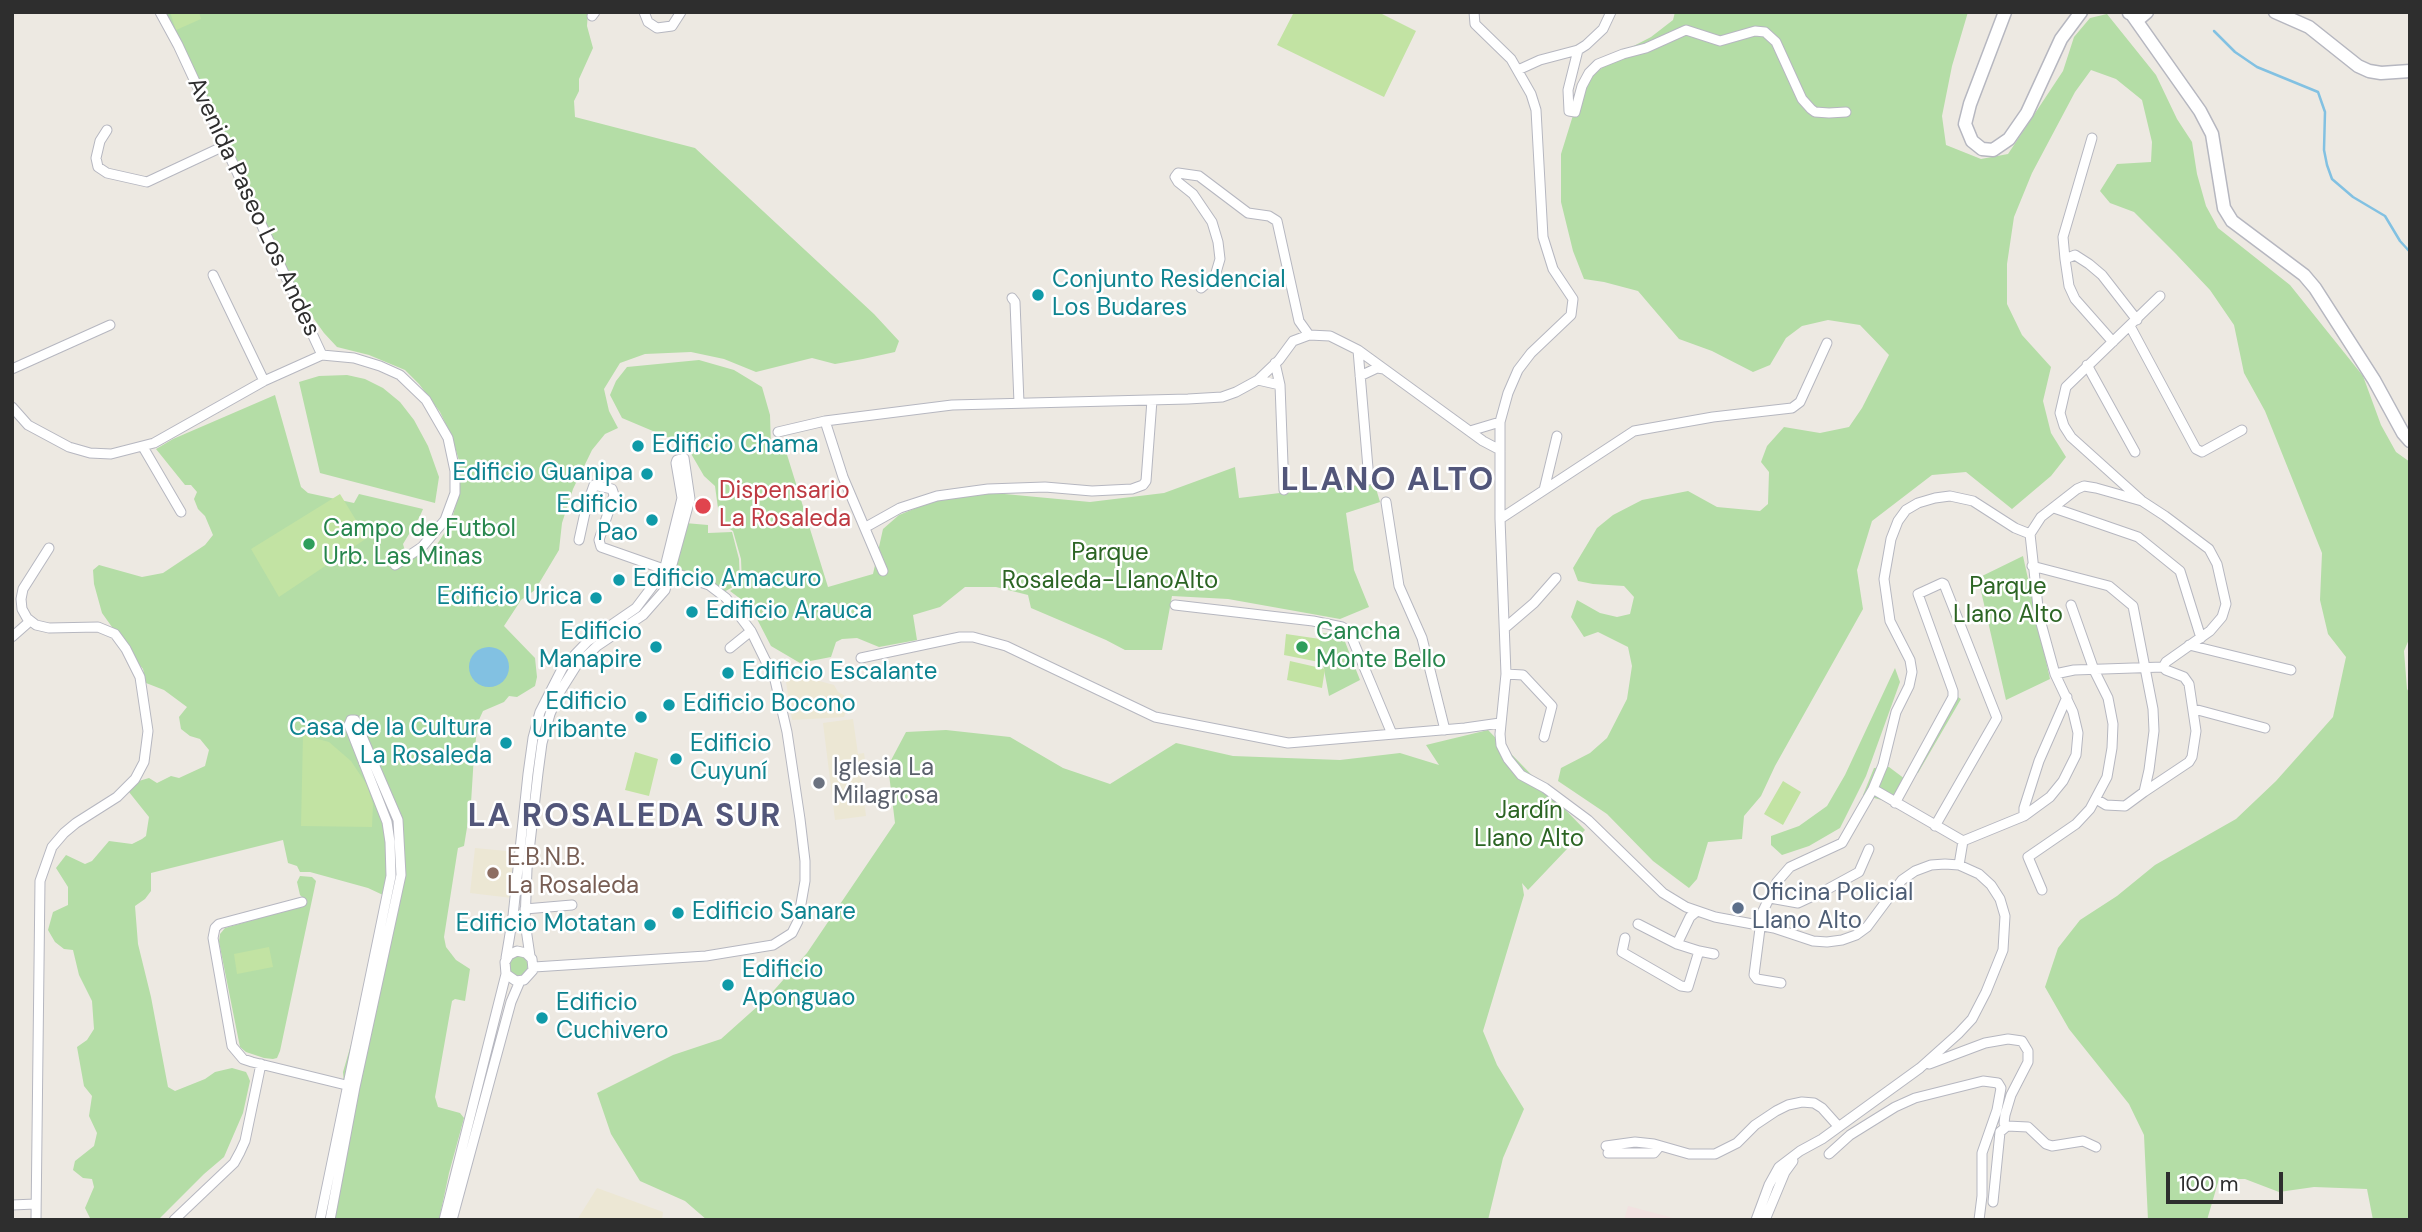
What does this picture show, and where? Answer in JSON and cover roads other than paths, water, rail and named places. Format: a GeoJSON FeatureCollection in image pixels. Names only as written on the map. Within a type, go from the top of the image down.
{"type":"FeatureCollection","features":[{"type":"Feature","properties":{"kind":"street","name":"Avenida Paseo Los Andes"},"geometry":{"type":"LineString","coordinates":[[12,407],[28,425],[69,447],[90,453],[111,454],[143,447],[264,381],[322,355],[178,45],[160,12]]}},
{"type":"Feature","properties":{"kind":"street"},"geometry":{"type":"LineString","coordinates":[[644,12],[648,22],[657,28],[672,26],[681,12]]}},
{"type":"Feature","properties":{"kind":"street"},"geometry":{"type":"LineString","coordinates":[[1474,12],[1475,24],[1500,47],[1518,70],[1531,94],[1536,110],[1543,237],[1548,258],[1573,299],[1571,315],[1531,353],[1518,370],[1500,422],[1500,519],[1506,627],[1506,674],[1500,723],[1501,745],[1508,759],[1521,775],[1576,809],[1663,893],[1697,911],[1814,941],[1842,940],[1867,927],[1902,880],[1915,871],[1931,865],[1959,864],[1979,874],[1991,885],[2000,899],[2005,916],[2005,938],[1986,992],[1972,1019],[1920,1068],[1779,1167],[1756,1220]]}},
{"type":"Feature","properties":{"kind":"street"},"geometry":{"type":"LineString","coordinates":[[1518,70],[1540,60],[1578,50],[1598,34],[1611,12]]}},
{"type":"Feature","properties":{"kind":"street"},"geometry":{"type":"LineString","coordinates":[[2005,12],[1965,124],[1972,141],[1982,149],[1993,150],[2009,139],[2026,114],[2061,39],[2081,12]]}},
{"type":"Feature","properties":{"kind":"street"},"geometry":{"type":"LineString","coordinates":[[2275,12],[2309,27],[2358,66],[2369,71],[2410,71]]}},
{"type":"Feature","properties":{"kind":"street"},"geometry":{"type":"LineString","coordinates":[[2136,14],[2144,34],[2200,111],[2212,134],[2224,208],[2232,221],[2296,269],[2315,289],[2374,380],[2410,442]]}},
{"type":"Feature","properties":{"kind":"street"},"geometry":{"type":"LineString","coordinates":[[1578,50],[1568,90],[1569,111],[1575,112],[1582,86],[1598,64],[1611,58],[1646,48],[1686,30],[1720,41],[1755,30],[1765,32],[1776,42],[1802,99],[1811,109],[1815,112],[1846,112]]}},
{"type":"Feature","properties":{"kind":"street"},"geometry":{"type":"LineString","coordinates":[[107,130],[100,141],[96,158],[98,167],[107,173],[147,182],[224,146]]}},
{"type":"Feature","properties":{"kind":"street"},"geometry":{"type":"LineString","coordinates":[[2092,138],[2063,237],[2065,259],[2069,286],[2075,299],[2113,342]]}},
{"type":"Feature","properties":{"kind":"street"},"geometry":{"type":"LineString","coordinates":[[778,432],[825,421],[952,405],[1222,397],[1258,380],[1293,341],[1298,321],[1277,221],[1269,216],[1248,213],[1199,176],[1178,173],[1175,177],[1178,182],[1193,194],[1212,222],[1218,242],[1220,259],[1215,276],[1201,288]]}},
{"type":"Feature","properties":{"kind":"street"},"geometry":{"type":"LineString","coordinates":[[2065,259],[2075,255],[2102,275],[2133,323],[2196,449],[2202,452],[2242,430]]}},
{"type":"Feature","properties":{"kind":"street"},"geometry":{"type":"LineString","coordinates":[[213,275],[264,381]]}},
{"type":"Feature","properties":{"kind":"street"},"geometry":{"type":"LineString","coordinates":[[2160,296],[2066,387],[2060,413],[2071,437],[2142,501],[2209,550],[2217,564],[2226,604],[2222,617],[2201,638],[2166,662],[2163,667]]}},
{"type":"Feature","properties":{"kind":"street"},"geometry":{"type":"LineString","coordinates":[[1012,298],[1015,302],[1019,402]]}},
{"type":"Feature","properties":{"kind":"street"},"geometry":{"type":"LineString","coordinates":[[1298,321],[1309,335]]}},
{"type":"Feature","properties":{"kind":"street"},"geometry":{"type":"LineString","coordinates":[[12,369],[110,325]]}},
{"type":"Feature","properties":{"kind":"street"},"geometry":{"type":"LineString","coordinates":[[1293,341],[1309,335],[1330,336],[1359,350],[1500,450]]}},
{"type":"Feature","properties":{"kind":"street"},"geometry":{"type":"LineString","coordinates":[[1500,519],[1634,431],[1713,417],[1792,408],[1800,402],[1828,343]]}},
{"type":"Feature","properties":{"kind":"street"},"geometry":{"type":"LineString","coordinates":[[1359,350],[1369,480]]}},
{"type":"Feature","properties":{"kind":"street"},"geometry":{"type":"LineString","coordinates":[[322,355],[354,358],[400,375],[426,400],[448,438],[455,471],[455,493],[445,520],[422,547],[395,565]]}},
{"type":"Feature","properties":{"kind":"street"},"geometry":{"type":"LineString","coordinates":[[1275,363],[1280,385],[1284,490]]}},
{"type":"Feature","properties":{"kind":"street"},"geometry":{"type":"LineString","coordinates":[[2087,365],[2135,452]]}},
{"type":"Feature","properties":{"kind":"street"},"geometry":{"type":"LineString","coordinates":[[1360,376],[1377,368],[1386,369]]}},
{"type":"Feature","properties":{"kind":"street"},"geometry":{"type":"LineString","coordinates":[[1258,380],[1280,385]]}},
{"type":"Feature","properties":{"kind":"street"},"geometry":{"type":"LineString","coordinates":[[866,527],[900,508],[937,496],[988,489],[1045,487],[1092,491],[1132,489],[1143,485],[1146,481],[1152,400]]}},
{"type":"Feature","properties":{"kind":"street"},"geometry":{"type":"LineString","coordinates":[[825,421],[843,477],[883,571]]}},
{"type":"Feature","properties":{"kind":"street"},"geometry":{"type":"LineString","coordinates":[[1470,431],[1500,422]]}},
{"type":"Feature","properties":{"kind":"street"},"geometry":{"type":"LineString","coordinates":[[1544,490],[1557,436]]}},
{"type":"Feature","properties":{"kind":"street"},"geometry":{"type":"LineString","coordinates":[[143,447],[181,512]]}},
{"type":"Feature","properties":{"kind":"street"},"geometry":{"type":"LineString","coordinates":[[444,1220],[506,974],[504,965],[513,916],[527,775],[540,712],[563,667],[588,641],[636,608],[668,572],[690,499],[684,458],[676,463],[682,498],[668,572],[665,590],[642,615],[597,646],[576,666],[555,703],[547,725],[531,832],[525,909],[530,956],[534,967],[528,978],[520,981],[506,974]]}},
{"type":"Feature","properties":{"kind":"street"},"geometry":{"type":"LineString","coordinates":[[534,967],[718,954],[773,945],[792,933],[798,921],[805,881],[800,819],[787,732],[775,680],[751,631],[719,593],[702,582],[608,550],[599,544],[614,495],[612,489],[594,485],[579,540]]}},
{"type":"Feature","properties":{"kind":"street"},"geometry":{"type":"LineString","coordinates":[[1873,789],[1964,841],[2024,816],[2050,797],[2063,781],[2076,755],[2078,733],[2067,697],[2055,674],[2039,616],[2029,534],[2041,517],[2084,486],[2142,501]]}},
{"type":"Feature","properties":{"kind":"street"},"geometry":{"type":"LineString","coordinates":[[1781,983],[1755,978],[1762,913],[1781,876],[1790,867],[1842,843],[1873,789],[1883,765],[1896,712],[1909,685],[1912,672],[1907,652],[1890,621],[1885,587],[1886,559],[1898,521],[1906,510],[1918,503],[1950,496],[1973,501],[2014,528],[2029,534]]}},
{"type":"Feature","properties":{"kind":"street"},"geometry":{"type":"LineString","coordinates":[[1386,502],[1399,586],[1422,638],[1445,730]]}},
{"type":"Feature","properties":{"kind":"street"},"geometry":{"type":"LineString","coordinates":[[2053,508],[2138,537],[2180,571],[2201,638]]}},
{"type":"Feature","properties":{"kind":"street"},"geometry":{"type":"LineString","coordinates":[[36,1220],[40,881],[52,847],[64,833],[117,797],[135,779],[144,762],[148,730],[140,677],[115,634],[98,627],[48,628],[29,622],[22,609],[23,589],[49,548]]}},
{"type":"Feature","properties":{"kind":"street"},"geometry":{"type":"LineString","coordinates":[[2032,566],[2109,586],[2133,606],[2153,709],[2150,770],[2144,792]]}},
{"type":"Feature","properties":{"kind":"street"},"geometry":{"type":"LineString","coordinates":[[1506,627],[1534,603],[1556,578]]}},
{"type":"Feature","properties":{"kind":"street"},"geometry":{"type":"LineString","coordinates":[[1895,803],[1954,697],[1919,597],[1920,591],[1944,584],[1997,718],[1935,826]]}},
{"type":"Feature","properties":{"kind":"street"},"geometry":{"type":"LineString","coordinates":[[2042,890],[2028,857],[2076,824],[2096,799],[2107,777],[2112,748],[2113,724],[2108,698],[2094,670],[2071,605]]}},
{"type":"Feature","properties":{"kind":"street"},"geometry":{"type":"LineString","coordinates":[[1175,606],[1313,621],[1349,631],[1392,734]]}},
{"type":"Feature","properties":{"kind":"street"},"geometry":{"type":"LineString","coordinates":[[12,637],[29,622]]}},
{"type":"Feature","properties":{"kind":"street"},"geometry":{"type":"LineString","coordinates":[[730,648],[751,631]]}},
{"type":"Feature","properties":{"kind":"street"},"geometry":{"type":"LineString","coordinates":[[861,658],[960,637],[972,637],[1006,646],[1155,718],[1288,743],[1500,723]]}},
{"type":"Feature","properties":{"kind":"street"},"geometry":{"type":"LineString","coordinates":[[2189,645],[2291,670]]}},
{"type":"Feature","properties":{"kind":"street"},"geometry":{"type":"LineString","coordinates":[[2055,674],[2163,667],[2184,677],[2189,684],[2196,731],[2189,762],[2125,806],[2106,805],[2096,799]]}},
{"type":"Feature","properties":{"kind":"street"},"geometry":{"type":"LineString","coordinates":[[1506,674],[1524,675],[1552,706],[1545,737]]}},
{"type":"Feature","properties":{"kind":"street"},"geometry":{"type":"LineString","coordinates":[[2024,816],[2024,808],[2039,761],[2067,697]]}},
{"type":"Feature","properties":{"kind":"street"},"geometry":{"type":"LineString","coordinates":[[2194,709],[2265,727]]}},
{"type":"Feature","properties":{"kind":"street"},"geometry":{"type":"LineString","coordinates":[[330,1220],[328,1206],[350,1086],[386,923],[401,875],[398,820],[357,720],[352,720],[349,725],[387,822],[391,876],[386,923]]}},
{"type":"Feature","properties":{"kind":"street"},"geometry":{"type":"LineString","coordinates":[[1959,864],[1964,841]]}},
{"type":"Feature","properties":{"kind":"street"},"geometry":{"type":"LineString","coordinates":[[1770,898],[1798,903],[1826,890],[1859,872],[1868,849]]}},
{"type":"Feature","properties":{"kind":"street"},"geometry":{"type":"LineString","coordinates":[[302,902],[219,924],[213,932],[232,1046],[243,1059],[350,1086]]}},
{"type":"Feature","properties":{"kind":"street"},"geometry":{"type":"LineString","coordinates":[[525,909],[572,905]]}},
{"type":"Feature","properties":{"kind":"street"},"geometry":{"type":"LineString","coordinates":[[1677,944],[1690,917],[1697,911]]}},
{"type":"Feature","properties":{"kind":"street"},"geometry":{"type":"LineString","coordinates":[[1638,924],[1677,944],[1714,954]]}},
{"type":"Feature","properties":{"kind":"street"},"geometry":{"type":"LineString","coordinates":[[1625,938],[1622,951],[1685,987],[1688,987],[1699,951]]}},
{"type":"Feature","properties":{"kind":"street"},"geometry":{"type":"LineString","coordinates":[[506,958],[517,951],[530,956]]}},
{"type":"Feature","properties":{"kind":"street"},"geometry":{"type":"LineString","coordinates":[[452,1220],[511,1002],[520,981]]}},
{"type":"Feature","properties":{"kind":"street"},"geometry":{"type":"LineString","coordinates":[[1920,1068],[1985,1043],[2008,1039],[2022,1041],[2028,1051],[2028,1062],[2011,1095],[2005,1115],[2004,1123],[2007,1126]]}},
{"type":"Feature","properties":{"kind":"street"},"geometry":{"type":"LineString","coordinates":[[174,1220],[234,1163],[245,1141],[261,1064]]}},
{"type":"Feature","properties":{"kind":"street"},"geometry":{"type":"LineString","coordinates":[[1829,1154],[1850,1135],[1915,1098],[1983,1081],[1998,1083],[2001,1088],[1997,1110],[1982,1153],[1979,1220]]}},
{"type":"Feature","properties":{"kind":"street"},"geometry":{"type":"LineString","coordinates":[[1607,1149],[1636,1147],[1654,1153],[1659,1147],[1689,1154],[1715,1154],[1737,1143],[1755,1125],[1776,1111],[1802,1102],[1814,1103],[1822,1108],[1839,1127]]}},
{"type":"Feature","properties":{"kind":"street"},"geometry":{"type":"LineString","coordinates":[[1993,1202],[1998,1141],[2000,1132],[2007,1126],[2028,1127],[2046,1144],[2052,1146],[2083,1141],[2096,1147]]}},
{"type":"Feature","properties":{"kind":"street"},"geometry":{"type":"LineString","coordinates":[[1765,1220],[1784,1172],[1800,1151]]}},
{"type":"Feature","properties":{"kind":"street"},"geometry":{"type":"LineString","coordinates":[[12,1205],[35,1204]]}},
{"type":"Feature","properties":{"kind":"street"},"geometry":{"type":"LineString","coordinates":[[320,1220],[328,1206]]}},
{"type":"Feature","properties":{"kind":"water"},"geometry":{"type":"Polygon","coordinates":[[[489,647],[503,653],[509,667],[503,681],[489,687],[475,681],[469,667],[475,653],[489,647]]]}},
{"type":"Feature","properties":{"kind":"waterway"},"geometry":{"type":"LineString","coordinates":[[2214,31],[2235,52],[2257,67],[2318,92],[2325,112],[2324,150],[2332,179],[2353,197],[2385,216],[2410,252]]}},
{"type":"Feature","properties":{"kind":"place","name":"Conjunto Residencial Los Budares"},"geometry":{"type":"Point","coordinates":[1038,295]}},
{"type":"Feature","properties":{"kind":"place","name":"Edificio Chama"},"geometry":{"type":"Point","coordinates":[638,446]}},
{"type":"Feature","properties":{"kind":"place","name":"Edificio Guanipa"},"geometry":{"type":"Point","coordinates":[647,474]}},
{"type":"Feature","properties":{"kind":"place","name":"Dispensario La Rosaleda"},"geometry":{"type":"Point","coordinates":[703,506]}},
{"type":"Feature","properties":{"kind":"place","name":"Edificio Pao"},"geometry":{"type":"Point","coordinates":[652,520]}},
{"type":"Feature","properties":{"kind":"place","name":"Campo de Futbol Urb. Las Minas"},"geometry":{"type":"Point","coordinates":[309,544]}},
{"type":"Feature","properties":{"kind":"place","name":"Edificio Amacuro"},"geometry":{"type":"Point","coordinates":[619,580]}},
{"type":"Feature","properties":{"kind":"place","name":"Edificio Urica"},"geometry":{"type":"Point","coordinates":[596,598]}},
{"type":"Feature","properties":{"kind":"place","name":"Edificio Arauca"},"geometry":{"type":"Point","coordinates":[692,612]}},
{"type":"Feature","properties":{"kind":"place","name":"Edificio Manapire"},"geometry":{"type":"Point","coordinates":[656,647]}},
{"type":"Feature","properties":{"kind":"place","name":"Cancha Monte Bello"},"geometry":{"type":"Point","coordinates":[1302,647]}},
{"type":"Feature","properties":{"kind":"place","name":"Edificio Escalante"},"geometry":{"type":"Point","coordinates":[728,673]}},
{"type":"Feature","properties":{"kind":"place","name":"Edificio Bocono"},"geometry":{"type":"Point","coordinates":[669,705]}},
{"type":"Feature","properties":{"kind":"place","name":"Edificio Uribante"},"geometry":{"type":"Point","coordinates":[641,717]}},
{"type":"Feature","properties":{"kind":"place","name":"Casa de la Cultura La Rosaleda"},"geometry":{"type":"Point","coordinates":[506,743]}},
{"type":"Feature","properties":{"kind":"place","name":"Edificio Cuyuní"},"geometry":{"type":"Point","coordinates":[676,759]}},
{"type":"Feature","properties":{"kind":"place","name":"Iglesia La Milagrosa"},"geometry":{"type":"Point","coordinates":[819,783]}},
{"type":"Feature","properties":{"kind":"place","name":"E.B.N.B. La Rosaleda"},"geometry":{"type":"Point","coordinates":[493,873]}},
{"type":"Feature","properties":{"kind":"place","name":"Oficina Policial Llano Alto"},"geometry":{"type":"Point","coordinates":[1738,908]}},
{"type":"Feature","properties":{"kind":"place","name":"Edificio Sanare"},"geometry":{"type":"Point","coordinates":[678,913]}},
{"type":"Feature","properties":{"kind":"place","name":"Edificio Motatan"},"geometry":{"type":"Point","coordinates":[650,925]}},
{"type":"Feature","properties":{"kind":"place","name":"Edificio Aponguao"},"geometry":{"type":"Point","coordinates":[728,985]}},
{"type":"Feature","properties":{"kind":"place","name":"Edificio Cuchivero"},"geometry":{"type":"Point","coordinates":[542,1018]}},
{"type":"Feature","properties":{"kind":"district","name":"LLANO ALTO"},"geometry":{"type":"Point","coordinates":[1388,482]}},
{"type":"Feature","properties":{"kind":"district","name":"LA ROSALEDA SUR"},"geometry":{"type":"Point","coordinates":[625,818]}},
{"type":"Feature","properties":{"kind":"park label","name":"Parque Rosaleda-LlanoAlto"},"geometry":{"type":"Point","coordinates":[1110,568]}},
{"type":"Feature","properties":{"kind":"park label","name":"Parque Llano Alto"},"geometry":{"type":"Point","coordinates":[2008,602]}},
{"type":"Feature","properties":{"kind":"park label","name":"Jardín Llano Alto"},"geometry":{"type":"Point","coordinates":[1529,826]}}]}
